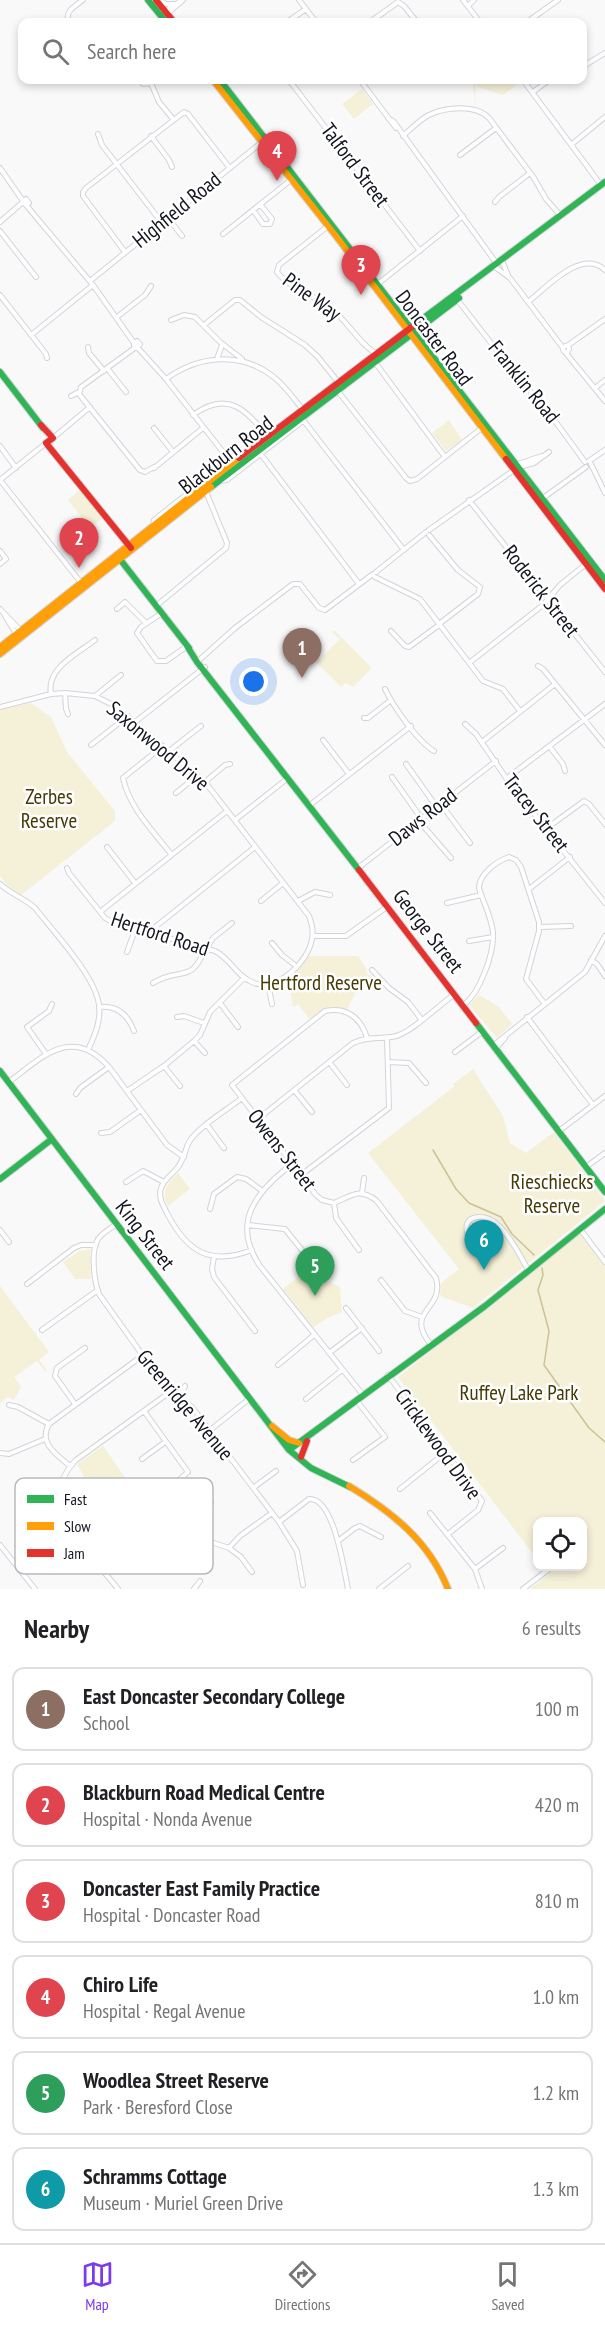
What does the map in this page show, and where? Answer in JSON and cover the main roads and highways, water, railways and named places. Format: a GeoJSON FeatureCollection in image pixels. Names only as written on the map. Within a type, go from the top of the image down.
{"type":"FeatureCollection","features":[{"type":"Feature","properties":{"kind":"main road"},"geometry":{"type":"LineString","coordinates":[[148,0],[165,16]]}},
{"type":"Feature","properties":{"kind":"main road"},"geometry":{"type":"LineString","coordinates":[[158,0],[165,16]]}},
{"type":"Feature","properties":{"kind":"main road","name":"Doncaster Road"},"geometry":{"type":"LineString","coordinates":[[216,84],[379,283],[424,351],[605,589]]}},
{"type":"Feature","properties":{"kind":"main road","name":"Doncaster Road"},"geometry":{"type":"LineString","coordinates":[[223,84],[399,321],[424,342],[484,428]]}},
{"type":"Feature","properties":{"kind":"main road","name":"Blackburn Road"},"geometry":{"type":"LineString","coordinates":[[412,331],[428,322],[474,283],[603,184]]}},
{"type":"Feature","properties":{"kind":"main road","name":"Blackburn Road"},"geometry":{"type":"LineString","coordinates":[[0,654],[20,634],[224,471],[257,450],[268,439],[457,298]]}},
{"type":"Feature","properties":{"kind":"main road"},"geometry":{"type":"LineString","coordinates":[[399,321],[400,331],[395,344],[412,344],[424,351]]}},
{"type":"Feature","properties":{"kind":"main road"},"geometry":{"type":"LineString","coordinates":[[424,342],[428,322]]}},
{"type":"Feature","properties":{"kind":"main road","name":"Blackburn Road"},"geometry":{"type":"LineString","coordinates":[[371,362],[378,354],[395,344]]}},
{"type":"Feature","properties":{"kind":"main road"},"geometry":{"type":"LineString","coordinates":[[0,372],[41,425],[54,451],[130,547]]}},
{"type":"Feature","properties":{"kind":"main road","name":"Blackburn Road"},"geometry":{"type":"LineString","coordinates":[[130,547],[223,480],[233,466]]}},
{"type":"Feature","properties":{"kind":"main road","name":"Doncaster Road"},"geometry":{"type":"LineString","coordinates":[[515,468],[543,498],[605,580]]}},
{"type":"Feature","properties":{"kind":"main road","name":"George Street"},"geometry":{"type":"LineString","coordinates":[[118,557],[388,906],[605,1192]]}},
{"type":"Feature","properties":{"kind":"main road","name":"Blackburn Road"},"geometry":{"type":"LineString","coordinates":[[2,644],[20,634]]}},
{"type":"Feature","properties":{"kind":"main road","name":"King Street"},"geometry":{"type":"LineString","coordinates":[[0,1071],[264,1419],[310,1468],[350,1487]]}},
{"type":"Feature","properties":{"kind":"main road"},"geometry":{"type":"LineString","coordinates":[[0,1179],[52,1139]]}},
{"type":"Feature","properties":{"kind":"main road"},"geometry":{"type":"LineString","coordinates":[[292,1451],[299,1443],[360,1397],[432,1346],[605,1209]]}},
{"type":"Feature","properties":{"kind":"main road"},"geometry":{"type":"LineString","coordinates":[[292,1451],[340,1414]]}},
{"type":"Feature","properties":{"kind":"main road","name":"King Street"},"geometry":{"type":"LineString","coordinates":[[264,1419],[292,1451],[382,1507],[415,1536],[435,1560],[448,1589]]}},
{"type":"Feature","properties":{"kind":"main road"},"geometry":{"type":"LineString","coordinates":[[272,1426],[289,1440],[299,1443]]}},
{"type":"Feature","properties":{"kind":"main road"},"geometry":{"type":"LineString","coordinates":[[301,1457],[307,1441]]}},
{"type":"Feature","properties":{"kind":"waterway"},"geometry":{"type":"LineString","coordinates":[[433,1150],[456,1189],[469,1203],[501,1217],[512,1234],[534,1255]]}},
{"type":"Feature","properties":{"kind":"waterway"},"geometry":{"type":"LineString","coordinates":[[542,1268],[543,1275],[538,1290],[549,1331],[544,1365],[589,1428],[605,1442]]}},
{"type":"Feature","properties":{"kind":"place","name":"Chiro Life"},"geometry":{"type":"Point","coordinates":[277,181]}},
{"type":"Feature","properties":{"kind":"place","name":"Doncaster East Family Practice"},"geometry":{"type":"Point","coordinates":[361,295]}},
{"type":"Feature","properties":{"kind":"place","name":"Blackburn Road Medical Centre"},"geometry":{"type":"Point","coordinates":[79,568]}},
{"type":"Feature","properties":{"kind":"place","name":"East Doncaster Secondary College"},"geometry":{"type":"Point","coordinates":[302,678]}},
{"type":"Feature","properties":{"kind":"place","name":"Schramms Cottage"},"geometry":{"type":"Point","coordinates":[484,1270]}},
{"type":"Feature","properties":{"kind":"place","name":"Woodlea Street Reserve"},"geometry":{"type":"Point","coordinates":[315,1296]}},
{"type":"Feature","properties":{"kind":"park label","name":"Zerbes Reserve"},"geometry":{"type":"Point","coordinates":[49,809]}},
{"type":"Feature","properties":{"kind":"park label","name":"Hertford Reserve"},"geometry":{"type":"Point","coordinates":[321,983]}},
{"type":"Feature","properties":{"kind":"park label","name":"Rieschiecks Reserve"},"geometry":{"type":"Point","coordinates":[552,1194]}},
{"type":"Feature","properties":{"kind":"park label","name":"Ruffey Lake Park"},"geometry":{"type":"Point","coordinates":[519,1393]}}]}
